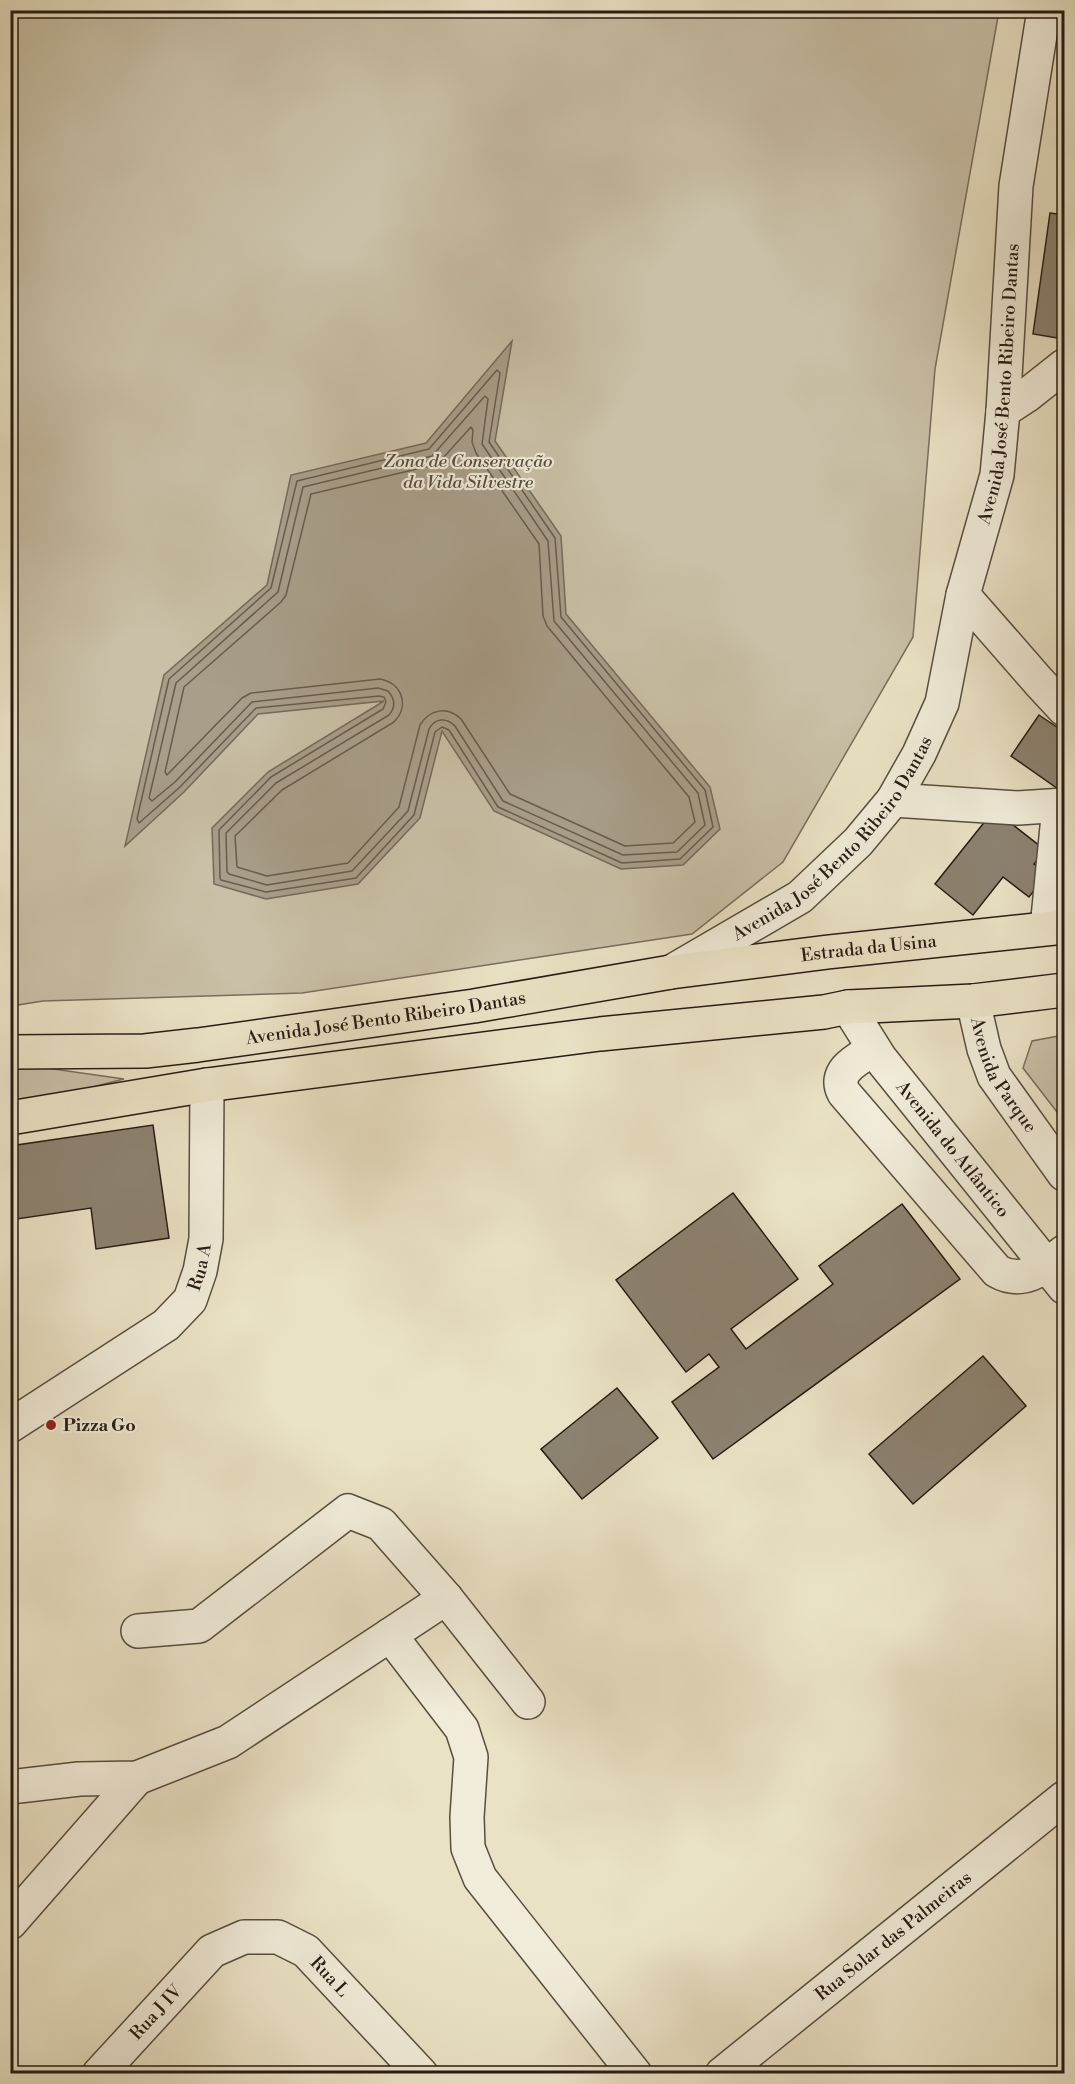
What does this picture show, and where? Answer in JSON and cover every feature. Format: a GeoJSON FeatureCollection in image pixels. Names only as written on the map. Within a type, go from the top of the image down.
{"type":"FeatureCollection","features":[{"type":"Feature","properties":{"kind":"main road","name":"Estrada da Usina"},"geometry":{"type":"LineString","coordinates":[[671,972],[828,952],[1056,928]]}},
{"type":"Feature","properties":{"kind":"main road","name":"Avenida José Bento Ribeiro Dantas"},"geometry":{"type":"LineString","coordinates":[[10,1052],[145,1051],[198,1046],[474,1006],[671,972]]}},
{"type":"Feature","properties":{"kind":"main road"},"geometry":{"type":"LineString","coordinates":[[10,1118],[207,1085],[600,1034],[824,1012],[848,1007],[973,1001],[1065,990]]}},
{"type":"Feature","properties":{"kind":"street","name":"Avenida José Bento Ribeiro Dantas"},"geometry":{"type":"LineString","coordinates":[[671,972],[800,897],[858,842],[893,800],[919,754],[942,703],[963,594],[997,475],[1016,186],[1044,10]]}},
{"type":"Feature","properties":{"kind":"street"},"geometry":{"type":"LineString","coordinates":[[1003,411],[1065,366]]}},
{"type":"Feature","properties":{"kind":"street"},"geometry":{"type":"LineString","coordinates":[[963,594],[1065,710]]}},
{"type":"Feature","properties":{"kind":"street"},"geometry":{"type":"LineString","coordinates":[[893,800],[1018,808],[1062,806],[1056,928]]}},
{"type":"Feature","properties":{"kind":"street","name":"Avenida Parque"},"geometry":{"type":"LineString","coordinates":[[973,1001],[984,1049],[994,1076],[1065,1174]]}},
{"type":"Feature","properties":{"kind":"street","name":"Avenida do Atlântico"},"geometry":{"type":"LineString","coordinates":[[848,1007],[874,1049],[958,1155],[1059,1268]]}},
{"type":"Feature","properties":{"kind":"street"},"geometry":{"type":"LineString","coordinates":[[874,1049],[846,1067],[841,1076],[840,1086],[844,1093],[997,1271],[1008,1277],[1018,1277],[1059,1268]]}},
{"type":"Feature","properties":{"kind":"street","name":"Rua A"},"geometry":{"type":"LineString","coordinates":[[10,1426],[166,1325],[190,1300],[200,1271],[206,1239],[207,1085]]}},
{"type":"Feature","properties":{"kind":"street"},"geometry":{"type":"LineString","coordinates":[[923,1183],[958,1155]]}},
{"type":"Feature","properties":{"kind":"street"},"geometry":{"type":"LineString","coordinates":[[138,1630],[199,1626],[348,1511],[381,1524],[446,1598],[528,1702]]}},
{"type":"Feature","properties":{"kind":"street"},"geometry":{"type":"LineString","coordinates":[[10,1787],[79,1779],[137,1778],[228,1742],[446,1598]]}},
{"type":"Feature","properties":{"kind":"street"},"geometry":{"type":"LineString","coordinates":[[390,1635],[462,1729],[471,1757],[468,1848],[480,1878],[635,2073]]}},
{"type":"Feature","properties":{"kind":"street"},"geometry":{"type":"LineString","coordinates":[[10,1923],[137,1778]]}},
{"type":"Feature","properties":{"kind":"street","name":"Rua Solar das Palmeiras"},"geometry":{"type":"LineString","coordinates":[[722,2073],[1065,1798]]}},
{"type":"Feature","properties":{"kind":"street","name":"Rua L"},"geometry":{"type":"LineString","coordinates":[[213,1951],[244,1937],[278,1937],[306,1951],[421,2073]]}},
{"type":"Feature","properties":{"kind":"street","name":"Rua J IV"},"geometry":{"type":"LineString","coordinates":[[99,2073],[213,1951]]}},
{"type":"Feature","properties":{"kind":"green space","name":"Zona de Conservação da Vida Silvestre"},"geometry":{"type":"Polygon","coordinates":[[[11,11],[999,11],[935,369],[913,637],[783,862],[692,934],[302,993],[43,1001],[11,1006],[11,11]]]}},
{"type":"Feature","properties":{"kind":"green space"},"geometry":{"type":"Polygon","coordinates":[[[1064,1035],[1064,1121],[1023,1068],[1032,1041],[1064,1035]]]}},
{"type":"Feature","properties":{"kind":"green space"},"geometry":{"type":"Polygon","coordinates":[[[11,1063],[124,1079],[11,1108],[11,1063]]]}},
{"type":"Feature","properties":{"kind":"water"},"geometry":{"type":"Polygon","coordinates":[[[512,341],[495,441],[561,536],[566,614],[710,787],[720,829],[683,865],[621,869],[494,811],[442,731],[420,818],[358,884],[266,899],[214,884],[212,828],[268,772],[384,701],[258,714],[184,792],[125,846],[164,675],[267,585],[291,475],[426,443],[512,341]]]}},
{"type":"Feature","properties":{"kind":"building"},"geometry":{"type":"Polygon","coordinates":[[[1050,213],[1064,215],[1064,339],[1033,334],[1050,213]]]}},
{"type":"Feature","properties":{"kind":"building"},"geometry":{"type":"Polygon","coordinates":[[[1039,715],[1064,732],[1064,793],[1011,756],[1039,715]]]}},
{"type":"Feature","properties":{"kind":"building"},"geometry":{"type":"Polygon","coordinates":[[[994,810],[1045,850],[1034,864],[1047,874],[1029,897],[1003,877],[973,915],[935,884],[994,810]]]}},
{"type":"Feature","properties":{"kind":"building"},"geometry":{"type":"Polygon","coordinates":[[[153,1125],[169,1238],[96,1249],[91,1208],[10,1220],[10,1146],[153,1125]]]}},
{"type":"Feature","properties":{"kind":"building"},"geometry":{"type":"Polygon","coordinates":[[[733,1193],[798,1279],[731,1329],[746,1349],[833,1284],[819,1266],[902,1204],[960,1279],[713,1459],[672,1402],[719,1367],[709,1354],[686,1372],[616,1280],[733,1193]]]}},
{"type":"Feature","properties":{"kind":"building"},"geometry":{"type":"Polygon","coordinates":[[[983,1356],[1026,1406],[913,1504],[869,1454],[983,1356]]]}},
{"type":"Feature","properties":{"kind":"building"},"geometry":{"type":"Polygon","coordinates":[[[617,1388],[658,1438],[582,1499],[541,1449],[617,1388]]]}},
{"type":"Feature","properties":{"kind":"place","name":"Pizza Go"},"geometry":{"type":"Point","coordinates":[51,1425]}}]}
